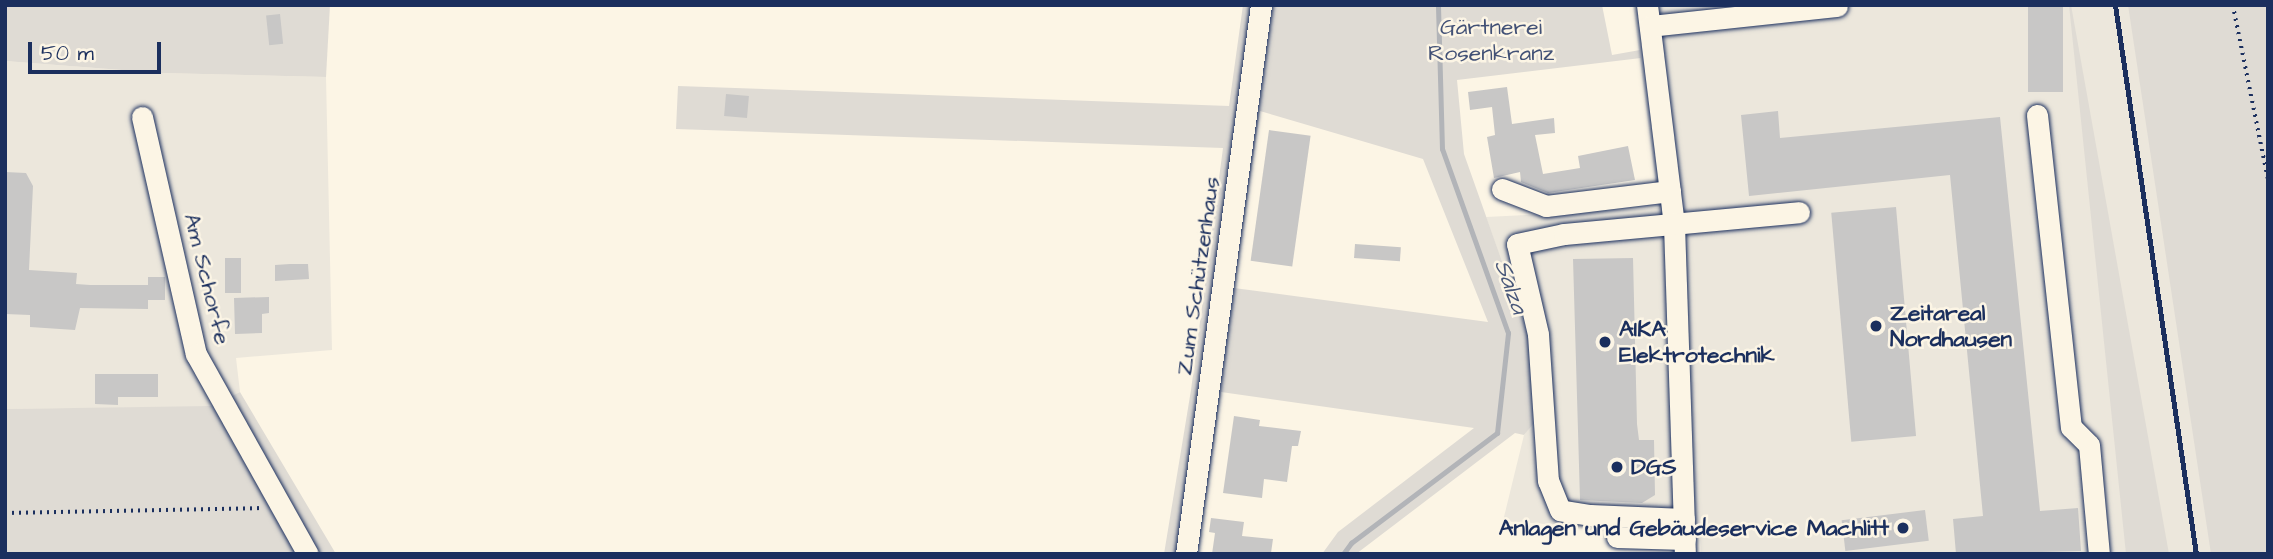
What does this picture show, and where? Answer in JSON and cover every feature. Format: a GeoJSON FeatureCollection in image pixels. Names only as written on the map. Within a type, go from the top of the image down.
{"type":"FeatureCollection","features":[{"type":"Feature","properties":{"kind":"street","name":"Zum Schützenhaus"},"geometry":{"type":"LineString","coordinates":[[1186,554],[1261,5]]}},
{"type":"Feature","properties":{"kind":"street"},"geometry":{"type":"LineString","coordinates":[[1685,537],[1674,225],[1648,16],[1837,6]]}},
{"type":"Feature","properties":{"kind":"street"},"geometry":{"type":"LineString","coordinates":[[2037,115],[2071,427],[2090,445],[2099,554]]}},
{"type":"Feature","properties":{"kind":"street","name":"Am Schorfe"},"geometry":{"type":"LineString","coordinates":[[142,117],[196,354],[308,554]]}},
{"type":"Feature","properties":{"kind":"street"},"geometry":{"type":"LineString","coordinates":[[1502,190],[1546,206],[1670,191]]}},
{"type":"Feature","properties":{"kind":"street"},"geometry":{"type":"LineString","coordinates":[[1685,537],[1560,510],[1548,481],[1538,334],[1517,244],[1564,234],[1799,212]]}},
{"type":"Feature","properties":{"kind":"street"},"geometry":{"type":"LineString","coordinates":[[1618,537],[1685,537]]}},
{"type":"Feature","properties":{"kind":"path"},"geometry":{"type":"LineString","coordinates":[[2233,5],[2268,178]]}},
{"type":"Feature","properties":{"kind":"path"},"geometry":{"type":"LineString","coordinates":[[5,513],[282,507]]}},
{"type":"Feature","properties":{"kind":"shaded area"},"geometry":{"type":"Polygon","coordinates":[[[1633,5],[2131,5],[2268,554],[1701,554],[1700,535],[1503,521],[1524,435],[1534,422],[1532,346],[1486,217],[1659,208],[1633,5]]]}},
{"type":"Feature","properties":{"kind":"shaded area"},"geometry":{"type":"Polygon","coordinates":[[[5,61],[160,73],[326,77],[332,350],[236,358],[240,392],[211,407],[5,409],[5,61]]]}},
{"type":"Feature","properties":{"kind":"green space"},"geometry":{"type":"Polygon","coordinates":[[[5,5],[330,5],[326,77],[160,73],[5,61],[5,5]]]}},
{"type":"Feature","properties":{"kind":"green space","name":"Gärtnerei Rosenkranz"},"geometry":{"type":"Polygon","coordinates":[[[1243,5],[1602,5],[1612,55],[1640,50],[1641,58],[1457,80],[1464,154],[1532,346],[1534,423],[1524,435],[1515,433],[1356,554],[1322,554],[1338,532],[1474,428],[1221,392],[1198,554],[1164,554],[1191,390],[1223,148],[676,129],[678,86],[1229,106],[1243,5]],[[1260,111],[1234,288],[1488,322],[1423,159],[1260,111]]]}},
{"type":"Feature","properties":{"kind":"green space"},"geometry":{"type":"Polygon","coordinates":[[[2071,5],[2169,554],[2126,554],[2071,5]]]}},
{"type":"Feature","properties":{"kind":"green space"},"geometry":{"type":"Polygon","coordinates":[[[2128,5],[2268,5],[2268,554],[2211,554],[2128,5]]]}},
{"type":"Feature","properties":{"kind":"green space"},"geometry":{"type":"Polygon","coordinates":[[[240,392],[336,554],[5,554],[5,409],[211,406],[240,392]]]}},
{"type":"Feature","properties":{"kind":"building"},"geometry":{"type":"Polygon","coordinates":[[[2028,5],[2063,5],[2063,92],[2028,92],[2028,5]]]}},
{"type":"Feature","properties":{"kind":"building"},"geometry":{"type":"Polygon","coordinates":[[[280,14],[283,44],[269,45],[266,15],[280,14]]]}},
{"type":"Feature","properties":{"kind":"building"},"geometry":{"type":"Polygon","coordinates":[[[1507,87],[1512,124],[1554,118],[1555,133],[1535,135],[1543,174],[1580,168],[1578,156],[1628,146],[1635,180],[1548,193],[1521,182],[1520,172],[1494,178],[1487,137],[1495,135],[1492,107],[1470,110],[1468,92],[1507,87]]]}},
{"type":"Feature","properties":{"kind":"building"},"geometry":{"type":"Polygon","coordinates":[[[726,94],[749,96],[747,118],[724,116],[726,94]]]}},
{"type":"Feature","properties":{"kind":"building"},"geometry":{"type":"Polygon","coordinates":[[[1778,111],[1780,138],[2000,117],[2040,511],[2078,508],[2081,551],[1956,554],[1953,519],[1983,516],[1950,175],[1749,196],[1741,115],[1778,111]]]}},
{"type":"Feature","properties":{"kind":"building"},"geometry":{"type":"Polygon","coordinates":[[[1269,130],[1311,136],[1292,267],[1251,261],[1269,130]]]}},
{"type":"Feature","properties":{"kind":"building"},"geometry":{"type":"Polygon","coordinates":[[[5,172],[26,173],[33,186],[29,270],[77,273],[76,284],[90,285],[148,285],[148,277],[165,277],[165,300],[148,300],[148,309],[80,308],[75,330],[30,327],[30,315],[5,314],[5,172]]]}},
{"type":"Feature","properties":{"kind":"building"},"geometry":{"type":"Polygon","coordinates":[[[1896,207],[1916,436],[1851,442],[1831,213],[1896,207]]]}},
{"type":"Feature","properties":{"kind":"building"},"geometry":{"type":"Polygon","coordinates":[[[1355,244],[1401,247],[1400,261],[1354,258],[1355,244]]]}},
{"type":"Feature","properties":{"kind":"building"},"geometry":{"type":"Polygon","coordinates":[[[225,258],[241,258],[241,293],[225,293],[225,258]]]}},
{"type":"Feature","properties":{"kind":"building","name":"AIKA Elektrotechnik"},"geometry":{"type":"Polygon","coordinates":[[[1633,258],[1637,424],[1639,440],[1654,440],[1655,495],[1642,503],[1580,500],[1573,259],[1633,258]]]}},
{"type":"Feature","properties":{"kind":"building"},"geometry":{"type":"Polygon","coordinates":[[[308,264],[309,279],[275,281],[275,265],[308,264]]]}},
{"type":"Feature","properties":{"kind":"building"},"geometry":{"type":"Polygon","coordinates":[[[269,297],[269,313],[262,314],[262,333],[235,334],[234,298],[269,297]]]}},
{"type":"Feature","properties":{"kind":"building"},"geometry":{"type":"Polygon","coordinates":[[[95,374],[158,374],[158,397],[118,397],[118,405],[95,404],[95,374]]]}},
{"type":"Feature","properties":{"kind":"building"},"geometry":{"type":"Polygon","coordinates":[[[1234,416],[1260,420],[1259,426],[1301,431],[1298,446],[1292,446],[1287,482],[1264,479],[1262,498],[1223,493],[1234,416]]]}},
{"type":"Feature","properties":{"kind":"building"},"geometry":{"type":"Polygon","coordinates":[[[1925,510],[1929,541],[1845,551],[1842,520],[1925,510]]]}},
{"type":"Feature","properties":{"kind":"building"},"geometry":{"type":"Polygon","coordinates":[[[1211,518],[1244,522],[1242,536],[1273,539],[1271,553],[1212,554],[1215,533],[1209,532],[1211,518]]]}},
{"type":"Feature","properties":{"kind":"waterway","name":"Salza"},"geometry":{"type":"LineString","coordinates":[[1343,554],[1351,543],[1497,433],[1508,333],[1442,149],[1438,5]]}},
{"type":"Feature","properties":{"kind":"railway"},"geometry":{"type":"LineString","coordinates":[[2115,5],[2196,554]]}},
{"type":"Feature","properties":{"kind":"place","name":"Zeitareal Nordhausen"},"geometry":{"type":"Point","coordinates":[1876,326]}},
{"type":"Feature","properties":{"kind":"place","name":"AIKA Elektrotechnik"},"geometry":{"type":"Point","coordinates":[1605,342]}},
{"type":"Feature","properties":{"kind":"place","name":"DGS"},"geometry":{"type":"Point","coordinates":[1617,467]}},
{"type":"Feature","properties":{"kind":"place","name":"Anlagen und Gebäudeservice Machlitt"},"geometry":{"type":"Point","coordinates":[1903,528]}}]}
